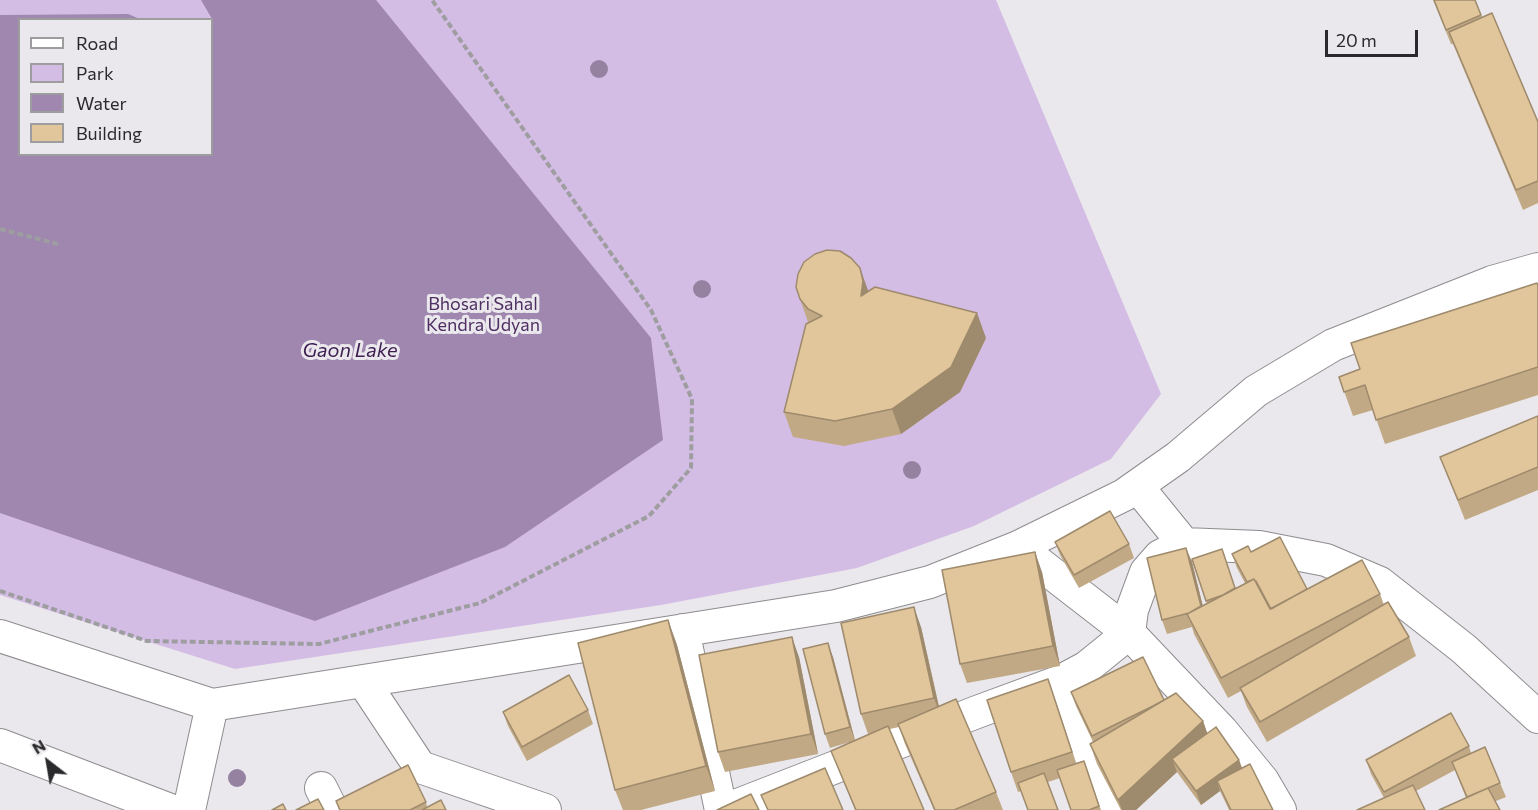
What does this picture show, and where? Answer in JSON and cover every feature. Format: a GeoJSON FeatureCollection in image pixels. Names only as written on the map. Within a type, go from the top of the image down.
{"type":"FeatureCollection","features":[{"type":"Feature","properties":{"kind":"street"},"geometry":{"type":"LineString","coordinates":[[0,636],[212,705],[836,606],[930,582],[1018,547],[1124,495],[1178,457],[1256,391],[1333,345],[1492,282],[1538,269]]}},
{"type":"Feature","properties":{"kind":"street"},"geometry":{"type":"LineString","coordinates":[[1137,486],[1184,544]]}},
{"type":"Feature","properties":{"kind":"street"},"geometry":{"type":"LineString","coordinates":[[683,630],[723,810],[1061,681],[1087,668],[1129,633],[1132,610],[1146,572],[1160,556],[1184,544],[1259,547],[1326,560],[1380,583],[1464,649],[1538,717]]}},
{"type":"Feature","properties":{"kind":"street"},"geometry":{"type":"LineString","coordinates":[[1018,547],[1129,633],[1222,731],[1263,781],[1280,810]]}},
{"type":"Feature","properties":{"kind":"street"},"geometry":{"type":"LineString","coordinates":[[363,681],[420,767],[545,810]]}},
{"type":"Feature","properties":{"kind":"street"},"geometry":{"type":"LineString","coordinates":[[1061,681],[1110,810]]}},
{"type":"Feature","properties":{"kind":"street"},"geometry":{"type":"LineString","coordinates":[[189,810],[212,705]]}},
{"type":"Feature","properties":{"kind":"street"},"geometry":{"type":"LineString","coordinates":[[0,745],[170,810]]}},
{"type":"Feature","properties":{"kind":"path"},"geometry":{"type":"LineString","coordinates":[[0,591],[147,641],[319,644],[480,603],[649,516],[691,468],[692,399],[651,310],[432,0]]}},
{"type":"Feature","properties":{"kind":"path"},"geometry":{"type":"LineString","coordinates":[[0,230],[58,244]]}},
{"type":"Feature","properties":{"kind":"green space","name":"Bhosari Sahal Kendra Udyan"},"geometry":{"type":"Polygon","coordinates":[[[0,0],[996,0],[1161,394],[1111,459],[974,526],[857,568],[661,605],[235,669],[0,595],[0,0]]]}},
{"type":"Feature","properties":{"kind":"water","name":"Gaon Lake"},"geometry":{"type":"Polygon","coordinates":[[[201,0],[376,0],[651,338],[663,440],[505,547],[315,621],[0,513],[0,15],[128,14],[138,18],[18,18],[18,156],[213,156],[211,18],[201,0]]]}},
{"type":"Feature","properties":{"kind":"building"},"geometry":{"type":"Polygon","coordinates":[[[1434,0],[1475,0],[1481,15],[1446,30],[1434,0]]]}},
{"type":"Feature","properties":{"kind":"building"},"geometry":{"type":"Polygon","coordinates":[[[1492,13],[1538,122],[1538,181],[1516,190],[1449,32],[1492,13]]]}},
{"type":"Feature","properties":{"kind":"building"},"geometry":{"type":"Polygon","coordinates":[[[827,250],[840,251],[860,268],[863,281],[861,296],[875,287],[977,313],[951,367],[892,409],[835,421],[784,412],[806,324],[822,316],[808,309],[800,299],[796,287],[798,274],[804,262],[815,254],[827,250]]]}},
{"type":"Feature","properties":{"kind":"building"},"geometry":{"type":"Polygon","coordinates":[[[1537,283],[1538,367],[1376,420],[1365,385],[1344,392],[1339,377],[1360,369],[1351,343],[1537,283]]]}},
{"type":"Feature","properties":{"kind":"building"},"geometry":{"type":"Polygon","coordinates":[[[1538,416],[1538,467],[1458,500],[1440,457],[1538,416]]]}},
{"type":"Feature","properties":{"kind":"building"},"geometry":{"type":"Polygon","coordinates":[[[1110,511],[1129,544],[1074,575],[1055,542],[1110,511]]]}},
{"type":"Feature","properties":{"kind":"building"},"geometry":{"type":"Polygon","coordinates":[[[1280,537],[1307,589],[1271,609],[1256,581],[1254,579],[1247,582],[1232,554],[1248,546],[1251,552],[1280,537]]]}},
{"type":"Feature","properties":{"kind":"building"},"geometry":{"type":"Polygon","coordinates":[[[1186,548],[1201,606],[1189,613],[1162,620],[1147,558],[1186,548]]]}},
{"type":"Feature","properties":{"kind":"building"},"geometry":{"type":"Polygon","coordinates":[[[1222,549],[1235,588],[1206,601],[1192,559],[1222,549]]]}},
{"type":"Feature","properties":{"kind":"building"},"geometry":{"type":"Polygon","coordinates":[[[1035,552],[1053,646],[960,664],[942,570],[1035,552]]]}},
{"type":"Feature","properties":{"kind":"building"},"geometry":{"type":"Polygon","coordinates":[[[1362,560],[1380,594],[1221,678],[1187,614],[1254,579],[1270,609],[1362,560]]]}},
{"type":"Feature","properties":{"kind":"building"},"geometry":{"type":"Polygon","coordinates":[[[1388,602],[1409,637],[1260,722],[1240,688],[1388,602]]]}},
{"type":"Feature","properties":{"kind":"building"},"geometry":{"type":"Polygon","coordinates":[[[914,607],[934,698],[861,714],[841,623],[914,607]]]}},
{"type":"Feature","properties":{"kind":"building"},"geometry":{"type":"Polygon","coordinates":[[[668,620],[706,766],[615,790],[578,643],[668,620]]]}},
{"type":"Feature","properties":{"kind":"building"},"geometry":{"type":"Polygon","coordinates":[[[792,637],[811,734],[718,752],[699,655],[792,637]]]}},
{"type":"Feature","properties":{"kind":"building"},"geometry":{"type":"Polygon","coordinates":[[[828,643],[850,727],[825,734],[803,649],[828,643]]]}},
{"type":"Feature","properties":{"kind":"building"},"geometry":{"type":"Polygon","coordinates":[[[1143,657],[1164,700],[1092,736],[1071,692],[1143,657]]]}},
{"type":"Feature","properties":{"kind":"building"},"geometry":{"type":"Polygon","coordinates":[[[569,675],[588,710],[522,747],[503,712],[569,675]]]}},
{"type":"Feature","properties":{"kind":"building"},"geometry":{"type":"Polygon","coordinates":[[[1048,679],[1072,752],[1011,772],[987,700],[1048,679]]]}},
{"type":"Feature","properties":{"kind":"building"},"geometry":{"type":"Polygon","coordinates":[[[1176,693],[1203,721],[1118,800],[1090,744],[1176,693]]]}},
{"type":"Feature","properties":{"kind":"building"},"geometry":{"type":"Polygon","coordinates":[[[956,699],[996,792],[954,810],[935,810],[898,724],[956,699]]]}},
{"type":"Feature","properties":{"kind":"building"},"geometry":{"type":"Polygon","coordinates":[[[1451,713],[1469,746],[1384,792],[1366,760],[1451,713]]]}},
{"type":"Feature","properties":{"kind":"building"},"geometry":{"type":"Polygon","coordinates":[[[888,726],[924,810],[856,810],[831,751],[888,726]]]}},
{"type":"Feature","properties":{"kind":"building"},"geometry":{"type":"Polygon","coordinates":[[[1216,727],[1239,760],[1196,791],[1172,759],[1216,727]]]}},
{"type":"Feature","properties":{"kind":"building"},"geometry":{"type":"Polygon","coordinates":[[[1485,747],[1500,783],[1467,797],[1452,762],[1485,747]]]}},
{"type":"Feature","properties":{"kind":"building"},"geometry":{"type":"Polygon","coordinates":[[[1084,761],[1099,806],[1089,810],[1071,810],[1057,770],[1084,761]]]}},
{"type":"Feature","properties":{"kind":"building"},"geometry":{"type":"Polygon","coordinates":[[[1250,764],[1273,810],[1231,810],[1217,781],[1250,764]]]}},
{"type":"Feature","properties":{"kind":"building"},"geometry":{"type":"Polygon","coordinates":[[[408,765],[426,802],[410,810],[340,810],[336,801],[408,765]]]}},
{"type":"Feature","properties":{"kind":"building"},"geometry":{"type":"Polygon","coordinates":[[[825,768],[843,810],[768,810],[761,795],[825,768]]]}},
{"type":"Feature","properties":{"kind":"building"},"geometry":{"type":"Polygon","coordinates":[[[1044,773],[1058,810],[1028,810],[1018,783],[1044,773]]]}},
{"type":"Feature","properties":{"kind":"building"},"geometry":{"type":"Polygon","coordinates":[[[1413,785],[1425,810],[1357,810],[1413,785]]]}},
{"type":"Feature","properties":{"kind":"building"},"geometry":{"type":"Polygon","coordinates":[[[1488,788],[1500,810],[1439,810],[1488,788]]]}},
{"type":"Feature","properties":{"kind":"building"},"geometry":{"type":"Polygon","coordinates":[[[751,794],[759,810],[717,810],[751,794]]]}},
{"type":"Feature","properties":{"kind":"building"},"geometry":{"type":"Polygon","coordinates":[[[318,799],[324,810],[296,810],[318,799]]]}},
{"type":"Feature","properties":{"kind":"building"},"geometry":{"type":"Polygon","coordinates":[[[441,800],[446,810],[422,810],[441,800]]]}},
{"type":"Feature","properties":{"kind":"building"},"geometry":{"type":"Polygon","coordinates":[[[283,804],[286,810],[272,810],[283,804]]]}}]}
